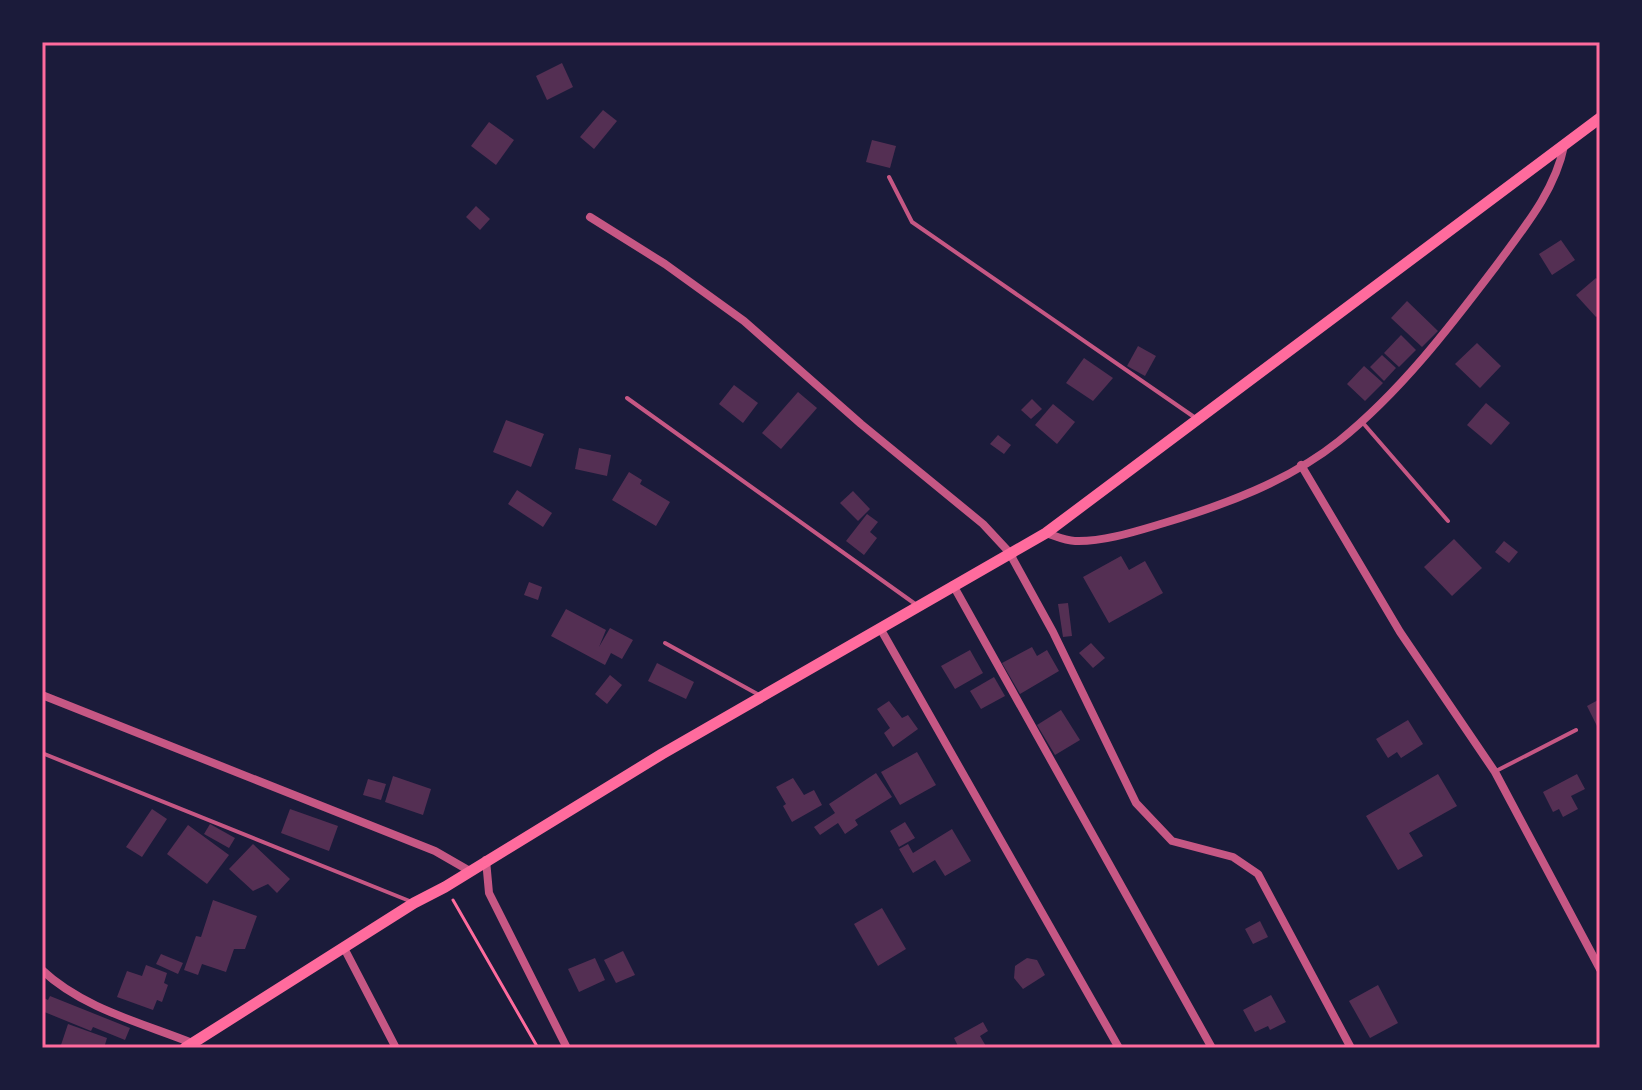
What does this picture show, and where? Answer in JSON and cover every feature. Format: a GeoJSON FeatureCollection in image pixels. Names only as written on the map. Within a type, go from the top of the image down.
{"type":"FeatureCollection","features":[{"type":"Feature","properties":{"kind":"main road"},"geometry":{"type":"LineString","coordinates":[[188,1046],[486,859],[1046,533],[1600,118]]}},
{"type":"Feature","properties":{"kind":"street"},"geometry":{"type":"LineString","coordinates":[[1046,533],[1073,542],[1147,528],[1205,511],[1301,465],[1336,443],[1417,366],[1522,230],[1560,166],[1564,146]]}},
{"type":"Feature","properties":{"kind":"street"},"geometry":{"type":"LineString","coordinates":[[590,217],[665,264],[744,321],[861,424],[983,524],[1009,552],[1053,632],[1136,803],[1172,841],[1233,857],[1258,874],[1351,1048]]}},
{"type":"Feature","properties":{"kind":"street"},"geometry":{"type":"LineString","coordinates":[[1301,465],[1400,632],[1495,772],[1600,969]]}},
{"type":"Feature","properties":{"kind":"street"},"geometry":{"type":"LineString","coordinates":[[953,585],[1212,1048]]}},
{"type":"Feature","properties":{"kind":"street"},"geometry":{"type":"LineString","coordinates":[[880,628],[1119,1048]]}},
{"type":"Feature","properties":{"kind":"street"},"geometry":{"type":"LineString","coordinates":[[42,695],[435,851],[468,870]]}},
{"type":"Feature","properties":{"kind":"street"},"geometry":{"type":"LineString","coordinates":[[486,859],[489,893],[567,1048]]}},
{"type":"Feature","properties":{"kind":"street"},"geometry":{"type":"LineString","coordinates":[[344,948],[396,1048]]}},
{"type":"Feature","properties":{"kind":"street"},"geometry":{"type":"LineString","coordinates":[[42,970],[56,983],[93,1004],[188,1046]]}},
{"type":"Feature","properties":{"kind":"lane"},"geometry":{"type":"LineString","coordinates":[[889,177],[912,222],[1199,420]]}},
{"type":"Feature","properties":{"kind":"lane"},"geometry":{"type":"LineString","coordinates":[[627,398],[918,606]]}},
{"type":"Feature","properties":{"kind":"lane"},"geometry":{"type":"LineString","coordinates":[[1362,421],[1448,521]]}},
{"type":"Feature","properties":{"kind":"lane"},"geometry":{"type":"LineString","coordinates":[[665,643],[762,696]]}},
{"type":"Feature","properties":{"kind":"lane"},"geometry":{"type":"LineString","coordinates":[[1495,772],[1576,730]]}},
{"type":"Feature","properties":{"kind":"lane"},"geometry":{"type":"LineString","coordinates":[[42,753],[414,903]]}},
{"type":"Feature","properties":{"kind":"path"},"geometry":{"type":"LineString","coordinates":[[445,887],[538,1048]]}},
{"type":"Feature","properties":{"kind":"building"},"geometry":{"type":"Polygon","coordinates":[[[562,63],[573,87],[547,100],[536,76],[562,63]]]}},
{"type":"Feature","properties":{"kind":"building"},"geometry":{"type":"Polygon","coordinates":[[[603,110],[617,121],[594,149],[580,137],[603,110]]]}},
{"type":"Feature","properties":{"kind":"building"},"geometry":{"type":"Polygon","coordinates":[[[489,122],[514,140],[496,165],[471,146],[489,122]]]}},
{"type":"Feature","properties":{"kind":"building"},"geometry":{"type":"Polygon","coordinates":[[[872,140],[896,146],[890,168],[866,162],[872,140]]]}},
{"type":"Feature","properties":{"kind":"building"},"geometry":{"type":"Polygon","coordinates":[[[476,206],[490,219],[480,230],[466,217],[476,206]]]}},
{"type":"Feature","properties":{"kind":"building"},"geometry":{"type":"Polygon","coordinates":[[[1561,240],[1575,260],[1552,275],[1539,254],[1561,240]]]}},
{"type":"Feature","properties":{"kind":"building"},"geometry":{"type":"Polygon","coordinates":[[[1596,278],[1600,282],[1600,314],[1596,317],[1576,295],[1596,278]]]}},
{"type":"Feature","properties":{"kind":"building"},"geometry":{"type":"Polygon","coordinates":[[[1407,301],[1438,331],[1422,347],[1391,318],[1407,301]]]}},
{"type":"Feature","properties":{"kind":"building"},"geometry":{"type":"Polygon","coordinates":[[[1401,335],[1416,350],[1399,367],[1384,353],[1401,335]]]}},
{"type":"Feature","properties":{"kind":"building"},"geometry":{"type":"Polygon","coordinates":[[[1477,343],[1501,366],[1480,388],[1455,364],[1477,343]]]}},
{"type":"Feature","properties":{"kind":"building"},"geometry":{"type":"Polygon","coordinates":[[[1138,346],[1156,356],[1145,376],[1127,366],[1138,346]]]}},
{"type":"Feature","properties":{"kind":"building"},"geometry":{"type":"Polygon","coordinates":[[[1382,355],[1396,368],[1384,381],[1370,367],[1382,355]]]}},
{"type":"Feature","properties":{"kind":"building"},"geometry":{"type":"Polygon","coordinates":[[[1084,358],[1113,378],[1093,401],[1066,383],[1084,358]]]}},
{"type":"Feature","properties":{"kind":"building"},"geometry":{"type":"Polygon","coordinates":[[[1364,366],[1383,383],[1365,401],[1347,384],[1364,366]]]}},
{"type":"Feature","properties":{"kind":"building"},"geometry":{"type":"Polygon","coordinates":[[[734,385],[758,403],[743,423],[719,404],[734,385]]]}},
{"type":"Feature","properties":{"kind":"building"},"geometry":{"type":"Polygon","coordinates":[[[798,392],[817,408],[781,449],[762,433],[798,392]]]}},
{"type":"Feature","properties":{"kind":"building"},"geometry":{"type":"Polygon","coordinates":[[[1032,399],[1042,409],[1031,419],[1021,410],[1032,399]]]}},
{"type":"Feature","properties":{"kind":"building"},"geometry":{"type":"Polygon","coordinates":[[[1486,403],[1510,423],[1491,445],[1467,425],[1486,403]]]}},
{"type":"Feature","properties":{"kind":"building"},"geometry":{"type":"Polygon","coordinates":[[[1053,404],[1075,422],[1057,444],[1035,425],[1053,404]]]}},
{"type":"Feature","properties":{"kind":"building"},"geometry":{"type":"Polygon","coordinates":[[[506,420],[544,434],[531,467],[493,452],[506,420]]]}},
{"type":"Feature","properties":{"kind":"building"},"geometry":{"type":"Polygon","coordinates":[[[998,435],[1011,445],[1004,454],[990,444],[998,435]]]}},
{"type":"Feature","properties":{"kind":"building"},"geometry":{"type":"Polygon","coordinates":[[[579,448],[611,455],[607,476],[575,469],[579,448]]]}},
{"type":"Feature","properties":{"kind":"building"},"geometry":{"type":"Polygon","coordinates":[[[629,472],[642,480],[640,484],[670,502],[656,526],[612,500],[629,472]]]}},
{"type":"Feature","properties":{"kind":"building"},"geometry":{"type":"Polygon","coordinates":[[[517,490],[552,513],[543,527],[508,504],[517,490]]]}},
{"type":"Feature","properties":{"kind":"building"},"geometry":{"type":"Polygon","coordinates":[[[853,491],[870,509],[858,521],[840,503],[853,491]]]}},
{"type":"Feature","properties":{"kind":"building"},"geometry":{"type":"Polygon","coordinates":[[[867,514],[878,522],[870,532],[877,538],[864,555],[846,541],[867,514]]]}},
{"type":"Feature","properties":{"kind":"building"},"geometry":{"type":"Polygon","coordinates":[[[1454,539],[1482,568],[1452,596],[1424,567],[1454,539]]]}},
{"type":"Feature","properties":{"kind":"building"},"geometry":{"type":"Polygon","coordinates":[[[1504,541],[1518,552],[1509,563],[1495,552],[1504,541]]]}},
{"type":"Feature","properties":{"kind":"building"},"geometry":{"type":"Polygon","coordinates":[[[1121,556],[1129,570],[1145,561],[1163,593],[1109,623],[1083,577],[1121,556]]]}},
{"type":"Feature","properties":{"kind":"building"},"geometry":{"type":"Polygon","coordinates":[[[529,582],[542,587],[538,600],[524,595],[529,582]]]}},
{"type":"Feature","properties":{"kind":"building"},"geometry":{"type":"Polygon","coordinates":[[[1068,603],[1072,636],[1063,637],[1058,604],[1068,603]]]}},
{"type":"Feature","properties":{"kind":"building"},"geometry":{"type":"Polygon","coordinates":[[[566,609],[606,630],[599,647],[610,628],[633,640],[622,659],[611,653],[605,665],[551,636],[566,609]]]}},
{"type":"Feature","properties":{"kind":"building"},"geometry":{"type":"Polygon","coordinates":[[[1091,643],[1105,658],[1093,668],[1079,653],[1091,643]]]}},
{"type":"Feature","properties":{"kind":"building"},"geometry":{"type":"Polygon","coordinates":[[[1032,647],[1037,656],[1047,650],[1059,671],[1020,694],[1002,663],[1032,647]]]}},
{"type":"Feature","properties":{"kind":"building"},"geometry":{"type":"Polygon","coordinates":[[[970,650],[983,673],[955,689],[941,666],[970,650]]]}},
{"type":"Feature","properties":{"kind":"building"},"geometry":{"type":"Polygon","coordinates":[[[657,663],[694,682],[686,699],[648,681],[657,663]]]}},
{"type":"Feature","properties":{"kind":"building"},"geometry":{"type":"Polygon","coordinates":[[[610,675],[622,685],[607,704],[595,694],[610,675]]]}},
{"type":"Feature","properties":{"kind":"building"},"geometry":{"type":"Polygon","coordinates":[[[994,677],[1005,696],[981,709],[970,691],[994,677]]]}},
{"type":"Feature","properties":{"kind":"building"},"geometry":{"type":"Polygon","coordinates":[[[1600,699],[1600,732],[1587,706],[1600,699]]]}},
{"type":"Feature","properties":{"kind":"building"},"geometry":{"type":"Polygon","coordinates":[[[889,701],[902,718],[908,715],[918,729],[893,747],[884,733],[890,728],[877,709],[889,701]]]}},
{"type":"Feature","properties":{"kind":"building"},"geometry":{"type":"Polygon","coordinates":[[[1061,710],[1080,740],[1055,755],[1037,725],[1061,710]]]}},
{"type":"Feature","properties":{"kind":"building"},"geometry":{"type":"Polygon","coordinates":[[[1408,720],[1423,744],[1401,758],[1397,752],[1388,758],[1376,739],[1408,720]]]}},
{"type":"Feature","properties":{"kind":"building"},"geometry":{"type":"Polygon","coordinates":[[[917,752],[936,785],[900,805],[881,772],[917,752]]]}},
{"type":"Feature","properties":{"kind":"building"},"geometry":{"type":"Polygon","coordinates":[[[876,773],[892,797],[855,820],[858,825],[845,834],[838,823],[820,835],[814,827],[835,813],[829,804],[876,773]]]}},
{"type":"Feature","properties":{"kind":"building"},"geometry":{"type":"Polygon","coordinates":[[[1438,774],[1457,806],[1409,833],[1423,856],[1398,870],[1366,816],[1438,774]]]}},
{"type":"Feature","properties":{"kind":"building"},"geometry":{"type":"Polygon","coordinates":[[[1577,774],[1585,789],[1571,796],[1578,809],[1563,817],[1559,809],[1553,812],[1543,792],[1577,774]]]}},
{"type":"Feature","properties":{"kind":"building"},"geometry":{"type":"Polygon","coordinates":[[[393,776],[431,789],[423,815],[385,802],[393,776]]]}},
{"type":"Feature","properties":{"kind":"building"},"geometry":{"type":"Polygon","coordinates":[[[793,778],[804,795],[814,790],[822,805],[792,822],[776,787],[793,778]]]}},
{"type":"Feature","properties":{"kind":"building"},"geometry":{"type":"Polygon","coordinates":[[[368,779],[386,784],[381,800],[363,795],[368,779]]]}},
{"type":"Feature","properties":{"kind":"building"},"geometry":{"type":"Polygon","coordinates":[[[152,809],[167,819],[142,857],[126,847],[152,809]]]}},
{"type":"Feature","properties":{"kind":"building"},"geometry":{"type":"Polygon","coordinates":[[[290,809],[338,826],[329,851],[281,833],[290,809]]]}},
{"type":"Feature","properties":{"kind":"building"},"geometry":{"type":"Polygon","coordinates":[[[905,822],[915,838],[899,847],[890,831],[905,822]]]}},
{"type":"Feature","properties":{"kind":"building"},"geometry":{"type":"Polygon","coordinates":[[[210,824],[235,838],[229,848],[204,834],[210,824]]]}},
{"type":"Feature","properties":{"kind":"building"},"geometry":{"type":"Polygon","coordinates":[[[188,825],[229,855],[207,884],[167,854],[188,825]]]}},
{"type":"Feature","properties":{"kind":"building"},"geometry":{"type":"Polygon","coordinates":[[[952,829],[971,861],[945,876],[935,860],[913,873],[899,849],[908,844],[913,853],[952,829]]]}},
{"type":"Feature","properties":{"kind":"building"},"geometry":{"type":"Polygon","coordinates":[[[253,844],[290,879],[277,893],[268,884],[253,891],[229,869],[253,844]]]}},
{"type":"Feature","properties":{"kind":"building"},"geometry":{"type":"Polygon","coordinates":[[[213,900],[257,916],[245,949],[234,949],[226,972],[202,964],[198,975],[184,970],[196,936],[201,937],[213,900]]]}},
{"type":"Feature","properties":{"kind":"building"},"geometry":{"type":"Polygon","coordinates":[[[882,908],[906,949],[878,966],[854,924],[882,908]]]}},
{"type":"Feature","properties":{"kind":"building"},"geometry":{"type":"Polygon","coordinates":[[[1260,921],[1268,937],[1253,944],[1245,929],[1260,921]]]}},
{"type":"Feature","properties":{"kind":"building"},"geometry":{"type":"Polygon","coordinates":[[[623,951],[635,975],[616,983],[604,960],[623,951]]]}},
{"type":"Feature","properties":{"kind":"building"},"geometry":{"type":"Polygon","coordinates":[[[161,954],[183,963],[178,974],[156,964],[161,954]]]}},
{"type":"Feature","properties":{"kind":"building"},"geometry":{"type":"Polygon","coordinates":[[[595,958],[605,980],[579,992],[568,969],[595,958]]]}},
{"type":"Feature","properties":{"kind":"building"},"geometry":{"type":"Polygon","coordinates":[[[1027,958],[1037,960],[1045,975],[1023,989],[1014,978],[1015,966],[1027,958]]]}},
{"type":"Feature","properties":{"kind":"building"},"geometry":{"type":"Polygon","coordinates":[[[146,965],[167,973],[164,983],[168,985],[162,1002],[157,1000],[153,1010],[117,997],[127,971],[142,976],[146,965]]]}},
{"type":"Feature","properties":{"kind":"building"},"geometry":{"type":"Polygon","coordinates":[[[1378,985],[1398,1023],[1370,1038],[1349,1001],[1378,985]]]}},
{"type":"Feature","properties":{"kind":"building"},"geometry":{"type":"Polygon","coordinates":[[[1271,995],[1286,1022],[1270,1030],[1268,1026],[1255,1032],[1243,1010],[1271,995]]]}},
{"type":"Feature","properties":{"kind":"building"},"geometry":{"type":"Polygon","coordinates":[[[50,996],[130,1028],[125,1040],[93,1027],[91,1031],[42,1011],[42,997],[48,1000],[50,996]]]}},
{"type":"Feature","properties":{"kind":"building"},"geometry":{"type":"Polygon","coordinates":[[[983,1022],[988,1031],[980,1036],[987,1048],[959,1048],[954,1038],[983,1022]]]}},
{"type":"Feature","properties":{"kind":"building"},"geometry":{"type":"Polygon","coordinates":[[[68,1024],[107,1038],[104,1048],[60,1048],[68,1024]]]}}]}
